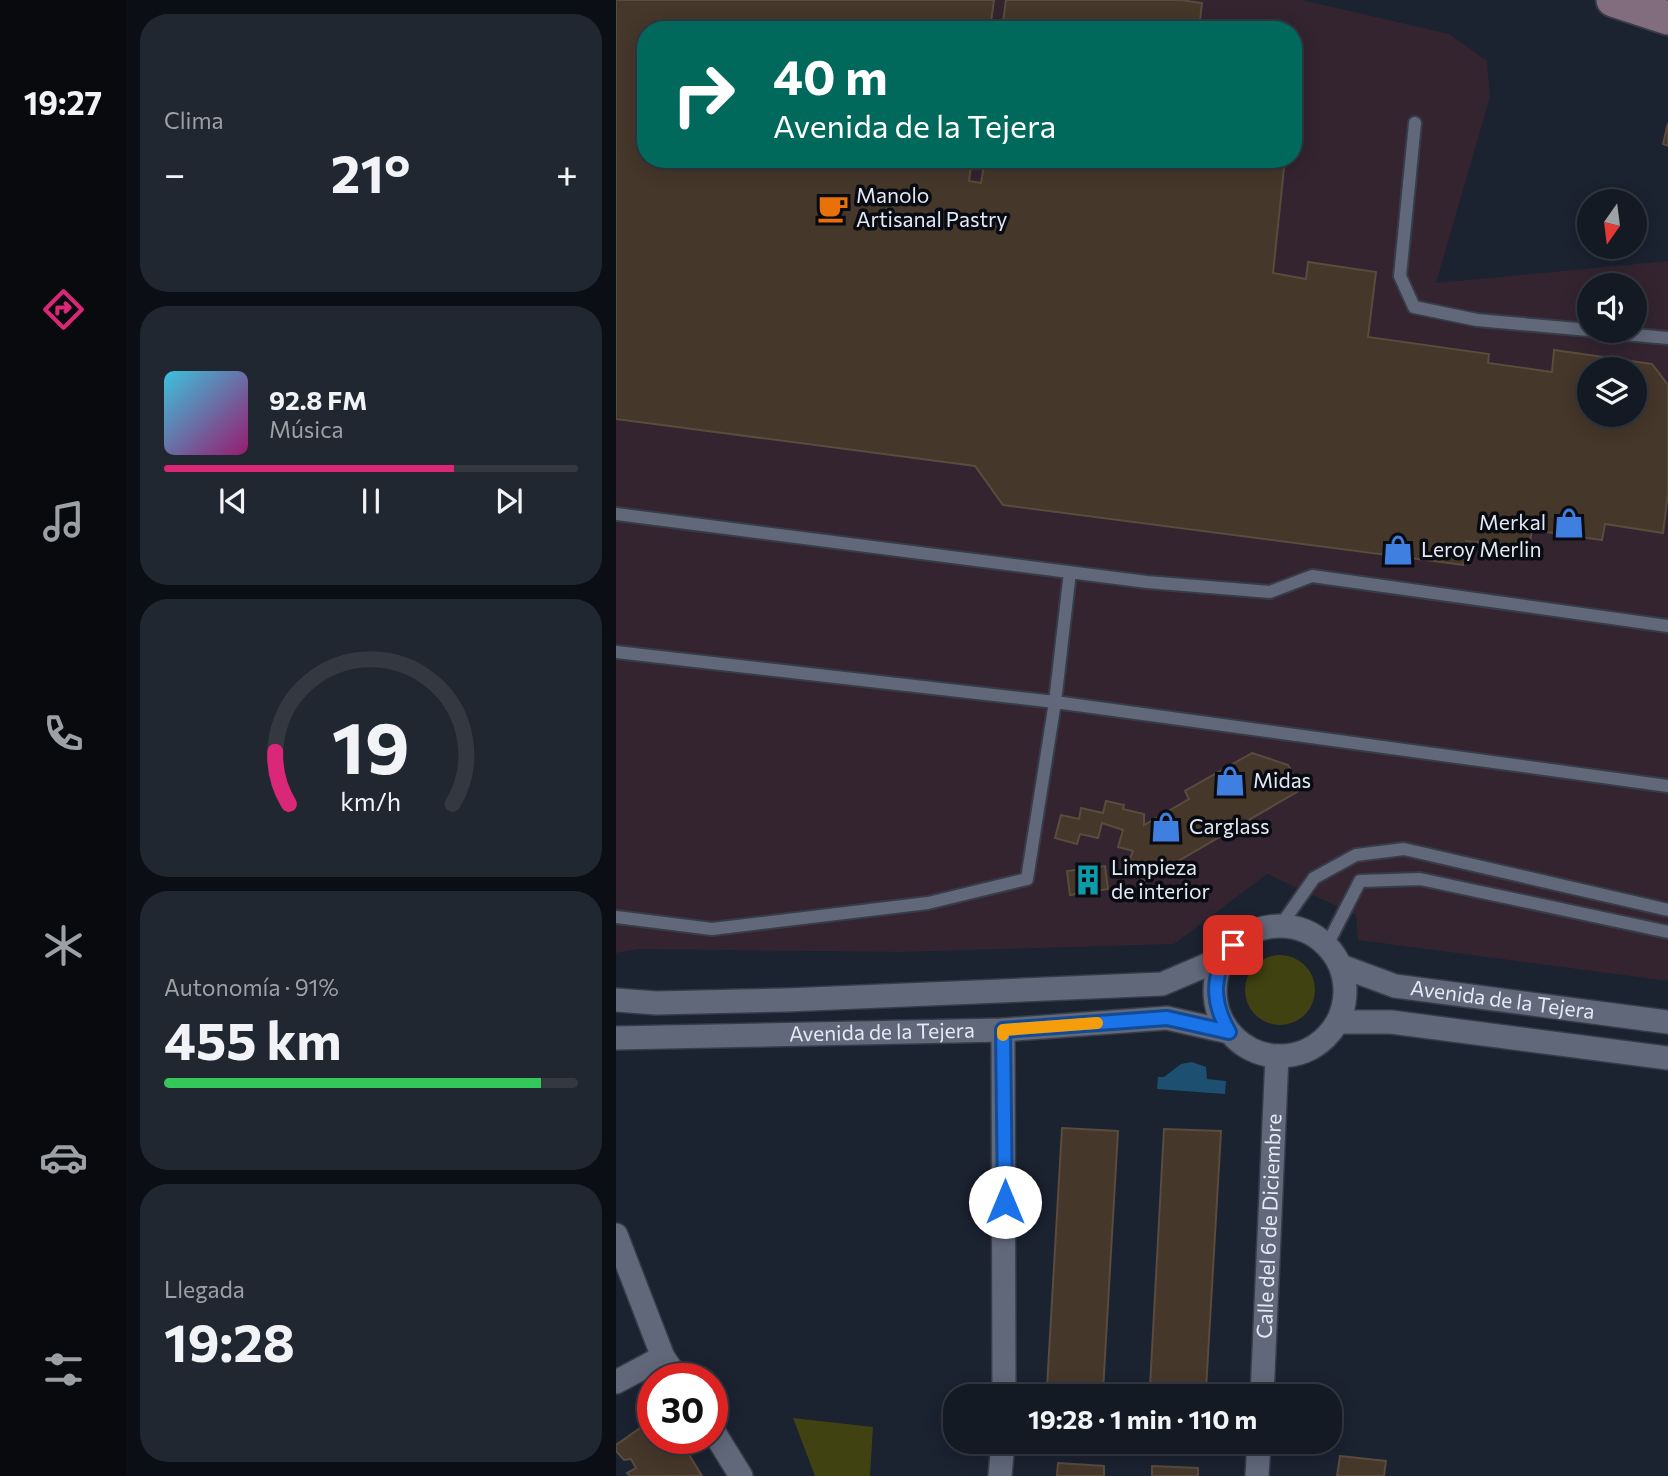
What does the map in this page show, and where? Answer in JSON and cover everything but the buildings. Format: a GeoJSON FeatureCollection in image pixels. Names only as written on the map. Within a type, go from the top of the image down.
{"type":"FeatureCollection","features":[{"type":"Feature","properties":{"kind":"main road"},"geometry":{"type":"LineString","coordinates":[[1613,0],[1668,18]]}},
{"type":"Feature","properties":{"kind":"street"},"geometry":{"type":"LineString","coordinates":[[1281,925],[1298,928],[1327,945],[1340,966],[1345,985],[1344,1004],[1338,1022],[1327,1037],[1312,1048],[1296,1054],[1277,1056],[1242,1045],[1229,1032],[1219,1015],[1214,996],[1216,977],[1223,958],[1247,934],[1281,925]]}},
{"type":"Feature","properties":{"kind":"street","name":"Avenida de la Tejera"},"geometry":{"type":"LineString","coordinates":[[616,1000],[656,1003],[787,1000],[1163,984],[1223,958]]}},
{"type":"Feature","properties":{"kind":"street","name":"Avenida de la Tejera"},"geometry":{"type":"LineString","coordinates":[[1340,966],[1395,986],[1668,1022]]}},
{"type":"Feature","properties":{"kind":"street","name":"Avenida de la Tejera"},"geometry":{"type":"LineString","coordinates":[[616,1038],[1003,1030],[1167,1018],[1229,1032]]}},
{"type":"Feature","properties":{"kind":"street","name":"Avenida de la Tejera"},"geometry":{"type":"LineString","coordinates":[[1338,1022],[1391,1022],[1668,1058]]}},
{"type":"Feature","properties":{"kind":"street"},"geometry":{"type":"LineString","coordinates":[[1003,1030],[1004,1384]]}},
{"type":"Feature","properties":{"kind":"street","name":"Calle del 6 de Diciembre"},"geometry":{"type":"LineString","coordinates":[[1263,1384],[1277,1056]]}},
{"type":"Feature","properties":{"kind":"street"},"geometry":{"type":"LineString","coordinates":[[616,1236],[667,1363]]}},
{"type":"Feature","properties":{"kind":"street"},"geometry":{"type":"LineString","coordinates":[[616,1382],[663,1357]]}},
{"type":"Feature","properties":{"kind":"street"},"geometry":{"type":"LineString","coordinates":[[727,1454],[741,1476]]}},
{"type":"Feature","properties":{"kind":"street"},"geometry":{"type":"LineString","coordinates":[[1000,1476],[1002,1454]]}},
{"type":"Feature","properties":{"kind":"street"},"geometry":{"type":"LineString","coordinates":[[1257,1476],[1258,1454]]}},
{"type":"Feature","properties":{"kind":"lane"},"geometry":{"type":"LineString","coordinates":[[1415,123],[1400,276],[1414,307],[1477,320],[1577,330]]}},
{"type":"Feature","properties":{"kind":"lane"},"geometry":{"type":"LineString","coordinates":[[1647,336],[1668,338]]}},
{"type":"Feature","properties":{"kind":"lane"},"geometry":{"type":"LineString","coordinates":[[616,514],[1147,582],[1270,592],[1312,576],[1668,626]]}},
{"type":"Feature","properties":{"kind":"lane"},"geometry":{"type":"LineString","coordinates":[[616,917],[712,929],[928,903],[1027,879],[1055,702],[1070,572]]}},
{"type":"Feature","properties":{"kind":"lane"},"geometry":{"type":"LineString","coordinates":[[616,652],[1055,702],[1668,786]]}},
{"type":"Feature","properties":{"kind":"lane"},"geometry":{"type":"LineString","coordinates":[[1281,925],[1314,878],[1356,855],[1404,849],[1668,910]]}},
{"type":"Feature","properties":{"kind":"lane"},"geometry":{"type":"LineString","coordinates":[[1327,945],[1360,881],[1420,879],[1668,932]]}},
{"type":"Feature","properties":{"kind":"shaded area"},"geometry":{"type":"Polygon","coordinates":[[[616,0],[1302,0],[1449,34],[1487,61],[1490,97],[1436,283],[1668,261],[1668,981],[1358,940],[1356,915],[1267,874],[1174,944],[902,952],[638,949],[616,953],[616,0]]]}},
{"type":"Feature","properties":{"kind":"shaded area"},"geometry":{"type":"Polygon","coordinates":[[[1280,955],[1305,965],[1315,990],[1305,1015],[1280,1025],[1255,1015],[1245,990],[1255,965],[1280,955]]]}},
{"type":"Feature","properties":{"kind":"shaded area"},"geometry":{"type":"Polygon","coordinates":[[[793,1418],[873,1427],[870,1476],[815,1476],[793,1418]]]}},
{"type":"Feature","properties":{"kind":"water"},"geometry":{"type":"Polygon","coordinates":[[[1192,1062],[1206,1067],[1207,1079],[1226,1081],[1225,1094],[1157,1089],[1158,1077],[1164,1077],[1181,1064],[1192,1062]]]}},
{"type":"Feature","properties":{"kind":"slow traffic"},"geometry":{"type":"LineString","coordinates":[[1003,1035],[1003,1030],[1097,1023]]}},
{"type":"Feature","properties":{"kind":"place","name":"Manolo Artisanal Pastry"},"geometry":{"type":"Point","coordinates":[833,208]}},
{"type":"Feature","properties":{"kind":"place","name":"Merkal"},"geometry":{"type":"Point","coordinates":[1569,523]}},
{"type":"Feature","properties":{"kind":"place","name":"Leroy Merlin"},"geometry":{"type":"Point","coordinates":[1398,550]}},
{"type":"Feature","properties":{"kind":"place","name":"Midas"},"geometry":{"type":"Point","coordinates":[1230,781]}},
{"type":"Feature","properties":{"kind":"place","name":"Carglass"},"geometry":{"type":"Point","coordinates":[1166,827]}},
{"type":"Feature","properties":{"kind":"place","name":"Limpieza de interior"},"geometry":{"type":"Point","coordinates":[1088,880]}},
{"type":"Feature","properties":{"kind":"route"},"geometry":{"type":"LineString","coordinates":[[1005,1202],[1003,1030],[1167,1018],[1229,1032],[1219,1015],[1214,996],[1216,977],[1223,958],[1233,945]]}}]}
